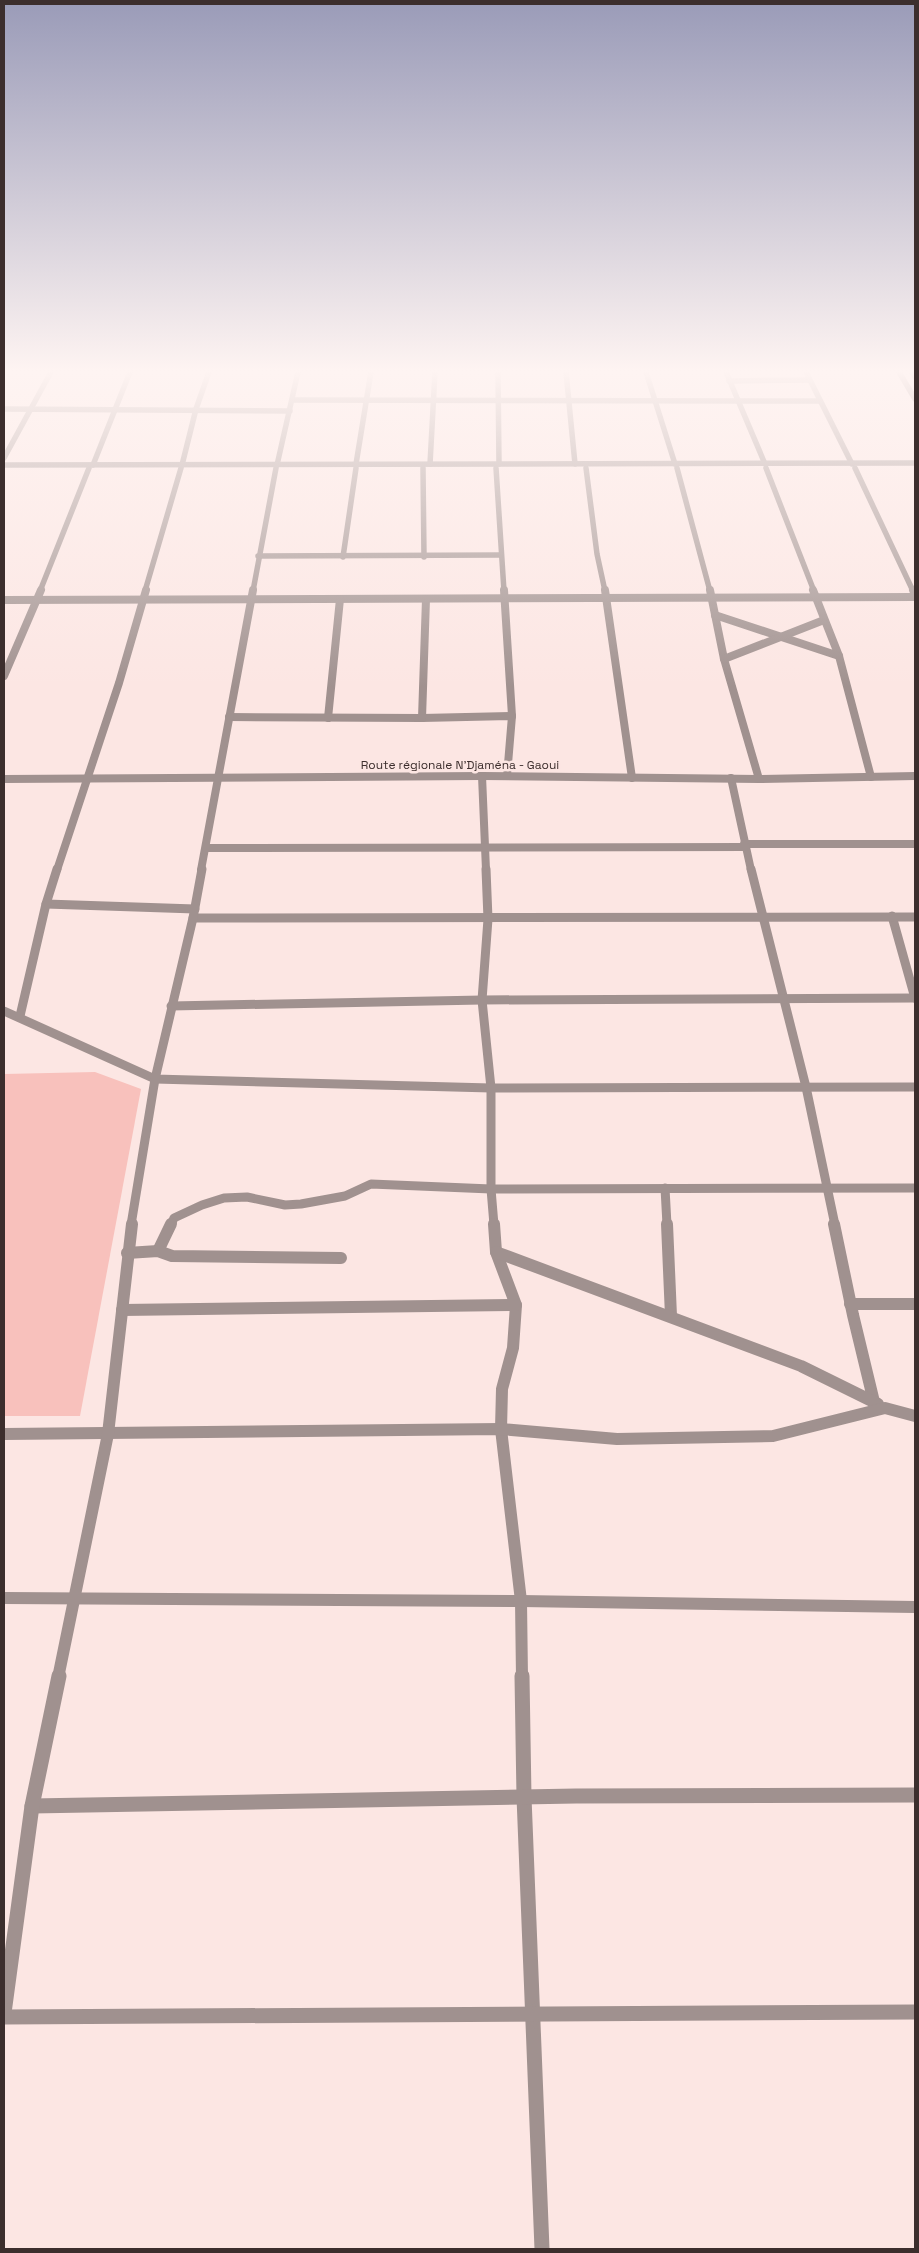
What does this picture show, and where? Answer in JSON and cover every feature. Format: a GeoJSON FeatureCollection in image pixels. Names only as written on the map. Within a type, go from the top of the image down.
{"type":"FeatureCollection","features":[{"type":"Feature","properties":{"kind":"street"},"geometry":{"type":"LineString","coordinates":[[4,676],[87,477]]}},
{"type":"Feature","properties":{"kind":"street"},"geometry":{"type":"LineString","coordinates":[[20,1016],[46,904],[86,778],[119,683],[179,477]]}},
{"type":"Feature","properties":{"kind":"street"},"geometry":{"type":"LineString","coordinates":[[4,2013],[32,1806],[108,1434],[127,1253],[155,1079],[194,914],[274,477]]}},
{"type":"Feature","properties":{"kind":"street"},"geometry":{"type":"LineString","coordinates":[[343,557],[354,477]]}},
{"type":"Feature","properties":{"kind":"street"},"geometry":{"type":"LineString","coordinates":[[423,477],[424,557]]}},
{"type":"Feature","properties":{"kind":"street"},"geometry":{"type":"LineString","coordinates":[[498,477],[501,555],[512,716],[507,776]]}},
{"type":"Feature","properties":{"kind":"street"},"geometry":{"type":"LineString","coordinates":[[587,477],[597,554],[607,599],[632,778]]}},
{"type":"Feature","properties":{"kind":"street"},"geometry":{"type":"LineString","coordinates":[[679,477],[712,598],[714,616],[724,659],[759,779]]}},
{"type":"Feature","properties":{"kind":"street"},"geometry":{"type":"LineString","coordinates":[[770,477],[817,597],[824,620],[840,656],[871,777]]}},
{"type":"Feature","properties":{"kind":"street"},"geometry":{"type":"LineString","coordinates":[[4,600],[607,599],[915,596],[858,477]]}},
{"type":"Feature","properties":{"kind":"street"},"geometry":{"type":"LineString","coordinates":[[258,556],[424,557],[501,555]]}},
{"type":"Feature","properties":{"kind":"street"},"geometry":{"type":"LineString","coordinates":[[328,718],[340,599]]}},
{"type":"Feature","properties":{"kind":"street"},"geometry":{"type":"LineString","coordinates":[[422,718],[426,599]]}},
{"type":"Feature","properties":{"kind":"street"},"geometry":{"type":"LineString","coordinates":[[714,616],[840,656]]}},
{"type":"Feature","properties":{"kind":"street"},"geometry":{"type":"LineString","coordinates":[[724,659],[824,620]]}},
{"type":"Feature","properties":{"kind":"street"},"geometry":{"type":"LineString","coordinates":[[229,717],[422,718],[512,716]]}},
{"type":"Feature","properties":{"kind":"street","name":"Route régionale N'Djaména - Gaoui"},"geometry":{"type":"LineString","coordinates":[[4,779],[218,776],[507,776],[759,779],[915,776]]}},
{"type":"Feature","properties":{"kind":"street"},"geometry":{"type":"LineString","coordinates":[[482,776],[488,919],[482,1000],[491,1088],[491,1190],[496,1252],[516,1305],[513,1348],[502,1389],[501,1430],[521,1602],[524,1797],[542,2249]]}},
{"type":"Feature","properties":{"kind":"street"},"geometry":{"type":"LineString","coordinates":[[731,778],[745,846],[806,1087],[850,1304],[880,1405]]}},
{"type":"Feature","properties":{"kind":"street"},"geometry":{"type":"LineString","coordinates":[[207,848],[915,844]]}},
{"type":"Feature","properties":{"kind":"street"},"geometry":{"type":"LineString","coordinates":[[46,904],[194,914],[488,919],[764,916],[915,917]]}},
{"type":"Feature","properties":{"kind":"street"},"geometry":{"type":"LineString","coordinates":[[171,1006],[482,1000],[915,998],[892,916]]}},
{"type":"Feature","properties":{"kind":"street"},"geometry":{"type":"LineString","coordinates":[[4,1011],[20,1016],[155,1079],[491,1088],[915,1088]]}},
{"type":"Feature","properties":{"kind":"street"},"geometry":{"type":"LineString","coordinates":[[158,1251],[174,1218],[216,1200],[233,1197],[293,1205],[362,1190],[370,1184],[491,1190],[915,1188]]}},
{"type":"Feature","properties":{"kind":"street"},"geometry":{"type":"LineString","coordinates":[[665,1188],[671,1316]]}},
{"type":"Feature","properties":{"kind":"street"},"geometry":{"type":"LineString","coordinates":[[127,1253],[158,1251],[172,1256],[341,1258]]}},
{"type":"Feature","properties":{"kind":"street"},"geometry":{"type":"LineString","coordinates":[[496,1252],[801,1366],[915,1422]]}},
{"type":"Feature","properties":{"kind":"street"},"geometry":{"type":"LineString","coordinates":[[850,1304],[915,1304]]}},
{"type":"Feature","properties":{"kind":"street"},"geometry":{"type":"LineString","coordinates":[[122,1310],[516,1305]]}},
{"type":"Feature","properties":{"kind":"street"},"geometry":{"type":"LineString","coordinates":[[4,1434],[501,1430],[617,1440],[773,1436],[880,1405],[915,1416]]}},
{"type":"Feature","properties":{"kind":"street"},"geometry":{"type":"LineString","coordinates":[[4,1598],[915,1607]]}},
{"type":"Feature","properties":{"kind":"street"},"geometry":{"type":"LineString","coordinates":[[32,1806],[524,1797],[915,1795]]}},
{"type":"Feature","properties":{"kind":"street"},"geometry":{"type":"LineString","coordinates":[[4,2017],[915,2012]]}},
{"type":"Feature","properties":{"kind":"shaded area"},"geometry":{"type":"Polygon","coordinates":[[[95,1072],[141,1089],[80,1416],[4,1416],[4,1074],[95,1072]]]}}]}
